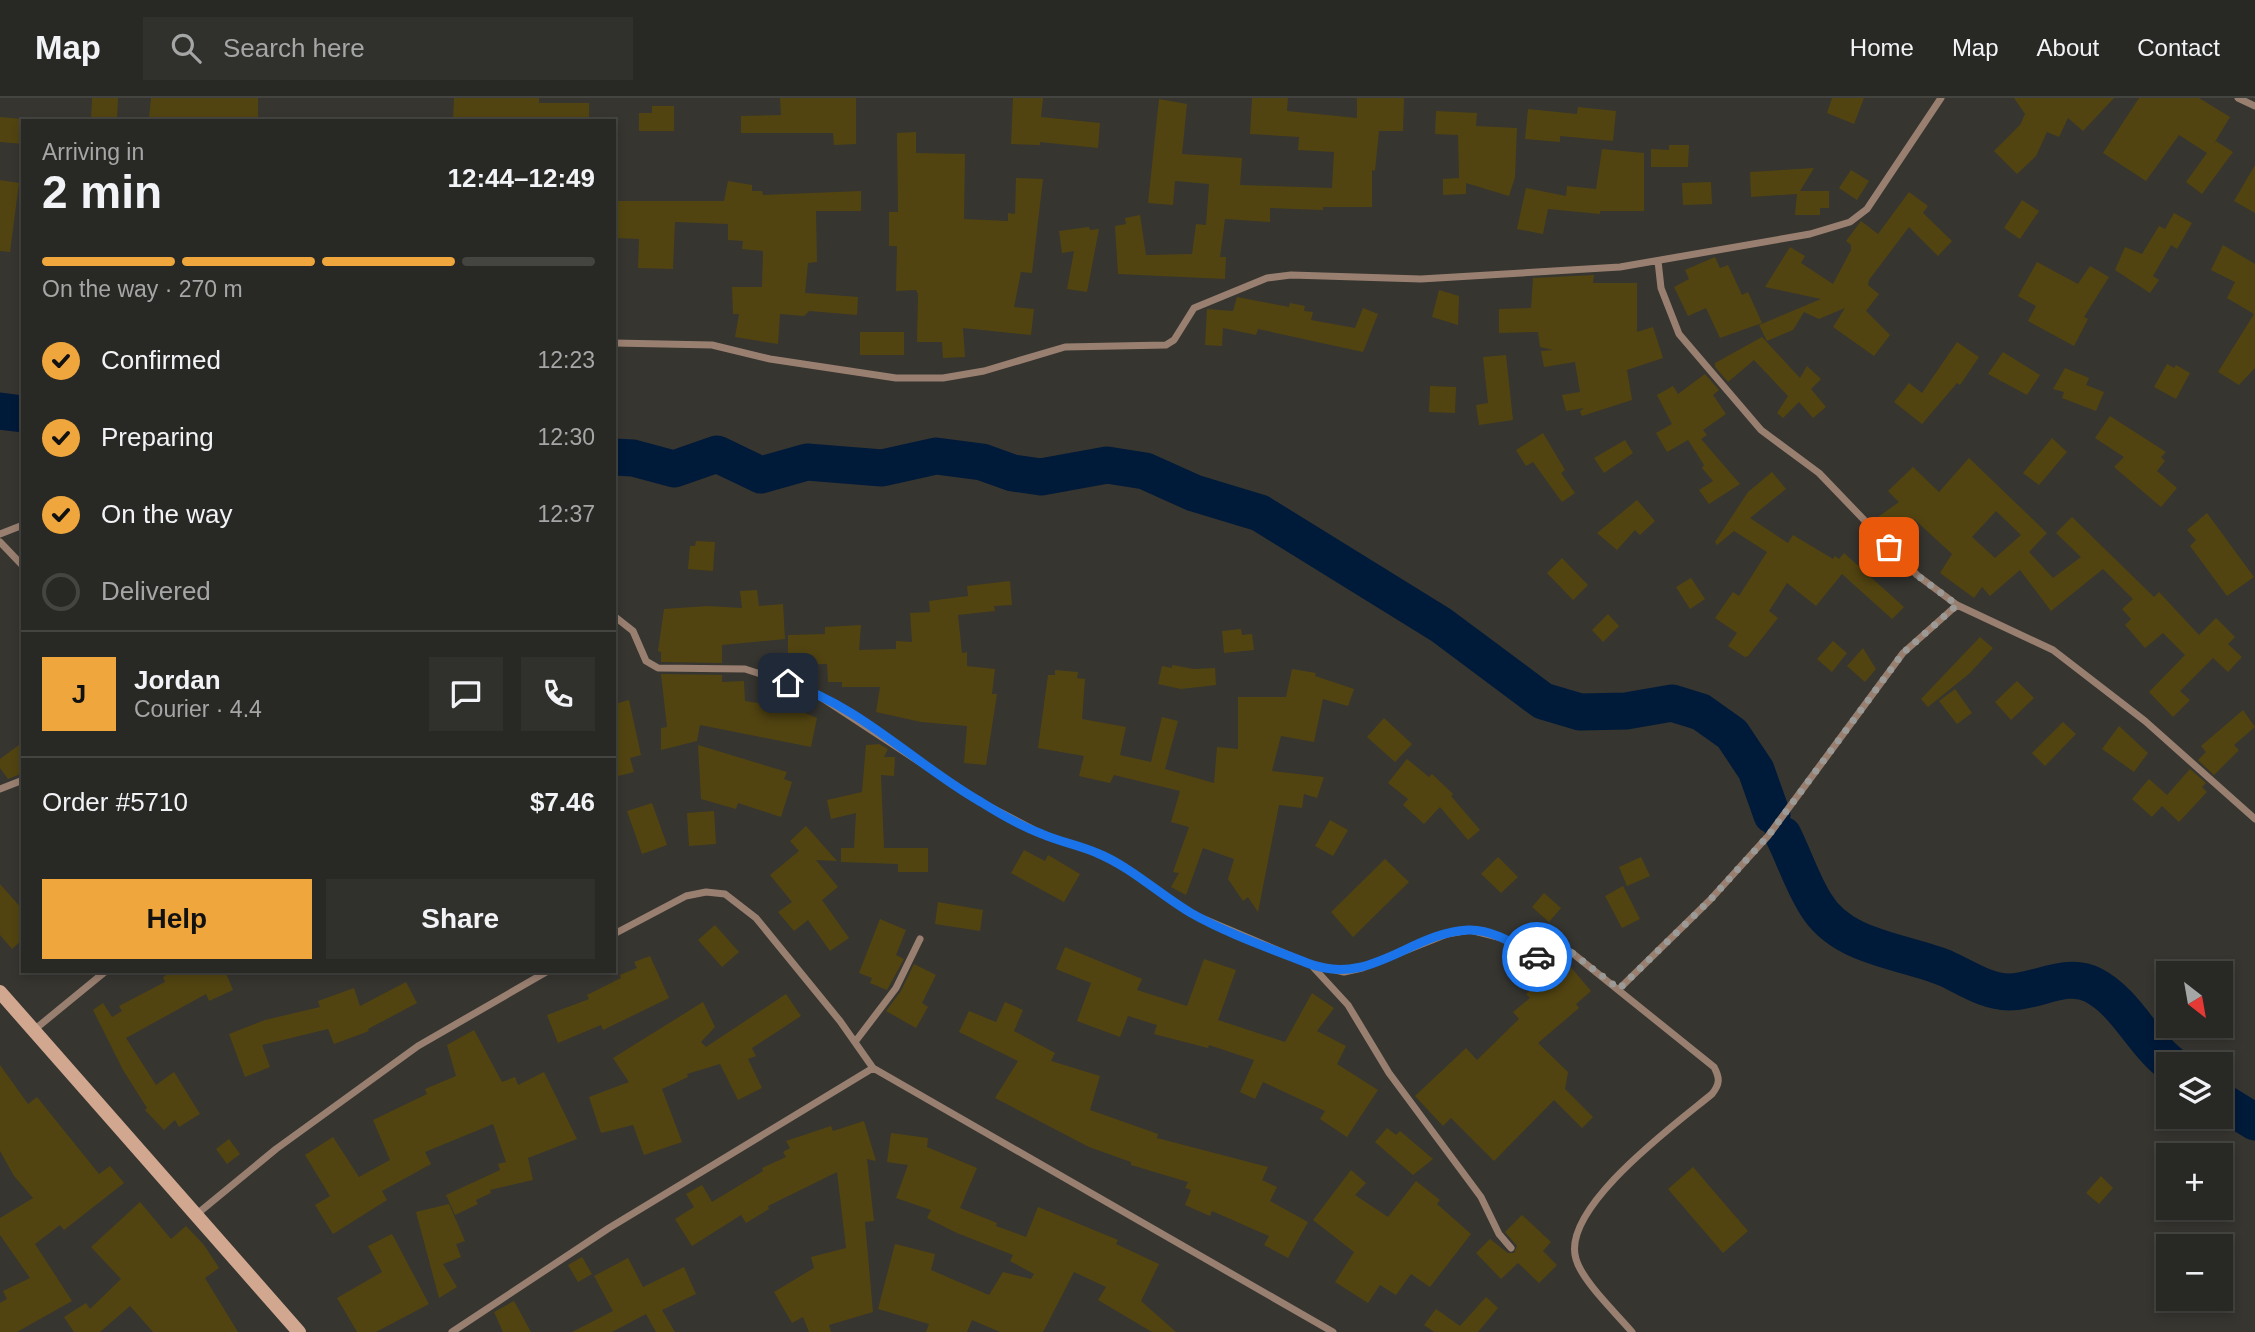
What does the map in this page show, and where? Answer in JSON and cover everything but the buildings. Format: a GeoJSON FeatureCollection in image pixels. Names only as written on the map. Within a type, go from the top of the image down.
{"type":"FeatureCollection","features":[{"type":"Feature","properties":{"kind":"street"},"geometry":{"type":"LineString","coordinates":[[616,343],[712,345],[896,379],[943,378],[1011,365],[1065,346],[1166,345],[1174,341],[1194,308],[1268,278],[1291,275],[1421,279],[1620,267],[1810,234],[1850,222],[1867,209],[1941,98]]}},
{"type":"Feature","properties":{"kind":"street"},"geometry":{"type":"LineString","coordinates":[[2238,98],[2255,107]]}},
{"type":"Feature","properties":{"kind":"street"},"geometry":{"type":"LineString","coordinates":[[1658,261],[1668,313],[1697,358],[1760,429],[1819,473],[1917,575],[1957,605],[2053,650],[2145,721],[2255,819]]}},
{"type":"Feature","properties":{"kind":"street"},"geometry":{"type":"LineString","coordinates":[[0,534],[21,525]]}},
{"type":"Feature","properties":{"kind":"street"},"geometry":{"type":"LineString","coordinates":[[0,542],[21,564]]}},
{"type":"Feature","properties":{"kind":"street"},"geometry":{"type":"LineString","coordinates":[[1619,989],[1727,882],[1768,836],[1903,653],[1957,605]]}},
{"type":"Feature","properties":{"kind":"street"},"geometry":{"type":"LineString","coordinates":[[616,618],[634,631],[646,661],[657,668],[745,669],[810,690],[979,802],[1042,834],[1097,853],[1125,867],[1192,914],[1310,964],[1344,971],[1362,968],[1447,934],[1470,930],[1502,938],[1542,958],[1565,950],[1571,952],[1714,1067],[1719,1076],[1718,1086],[1712,1094],[1606,1186],[1581,1226],[1574,1247],[1578,1266],[1632,1332]]}},
{"type":"Feature","properties":{"kind":"street"},"geometry":{"type":"LineString","coordinates":[[0,789],[21,781]]}},
{"type":"Feature","properties":{"kind":"street"},"geometry":{"type":"LineString","coordinates":[[616,933],[686,896],[706,892],[725,894],[755,918],[873,1068],[1333,1332]]}},
{"type":"Feature","properties":{"kind":"street"},"geometry":{"type":"LineString","coordinates":[[855,1042],[895,988],[920,939]]}},
{"type":"Feature","properties":{"kind":"street"},"geometry":{"type":"LineString","coordinates":[[1310,964],[1348,1005],[1384,1066],[1481,1197],[1499,1234],[1511,1248]]}},
{"type":"Feature","properties":{"kind":"street"},"geometry":{"type":"LineString","coordinates":[[33,1031],[104,973]]}},
{"type":"Feature","properties":{"kind":"street"},"geometry":{"type":"LineString","coordinates":[[197,1213],[276,1149],[418,1046],[545,973]]}},
{"type":"Feature","properties":{"kind":"street"},"geometry":{"type":"LineString","coordinates":[[0,992],[299,1332]]}},
{"type":"Feature","properties":{"kind":"street"},"geometry":{"type":"LineString","coordinates":[[452,1332],[609,1228],[873,1068]]}},
{"type":"Feature","properties":{"kind":"waterway"},"geometry":{"type":"LineString","coordinates":[[0,411],[21,414]]}},
{"type":"Feature","properties":{"kind":"waterway"},"geometry":{"type":"LineString","coordinates":[[616,457],[633,458],[674,469],[717,454],[761,475],[807,462],[882,468],[936,456],[982,462],[1013,473],[1041,477],[1107,465],[1145,471],[1194,493],[1260,513],[1441,625],[1543,701],[1580,712],[1626,711],[1672,703],[1701,712],[1732,734],[1756,770],[1772,815]]}},
{"type":"Feature","properties":{"kind":"waterway"},"geometry":{"type":"LineString","coordinates":[[1783,835],[1815,903],[1826,918],[1840,930],[1873,946],[1945,968],[1992,990],[2020,991],[2062,981],[2083,981],[2105,992],[2115,1001],[2158,1052]]}},
{"type":"Feature","properties":{"kind":"waterway"},"geometry":{"type":"LineString","coordinates":[[2233,1108],[2255,1122]]}},
{"type":"Feature","properties":{"kind":"way so far"},"geometry":{"type":"LineString","coordinates":[[1537,957],[1548,957],[1565,950],[1571,952],[1619,989],[1673,938],[1768,836],[1903,653],[1957,605],[1917,575],[1889,547]]}},
{"type":"Feature","properties":{"kind":"route"},"geometry":{"type":"LineString","coordinates":[[788,683],[810,690],[876,730],[979,802],[1042,834],[1097,853],[1125,867],[1192,914],[1310,964],[1344,971],[1362,968],[1447,934],[1470,930],[1493,934],[1537,957]]}}]}
